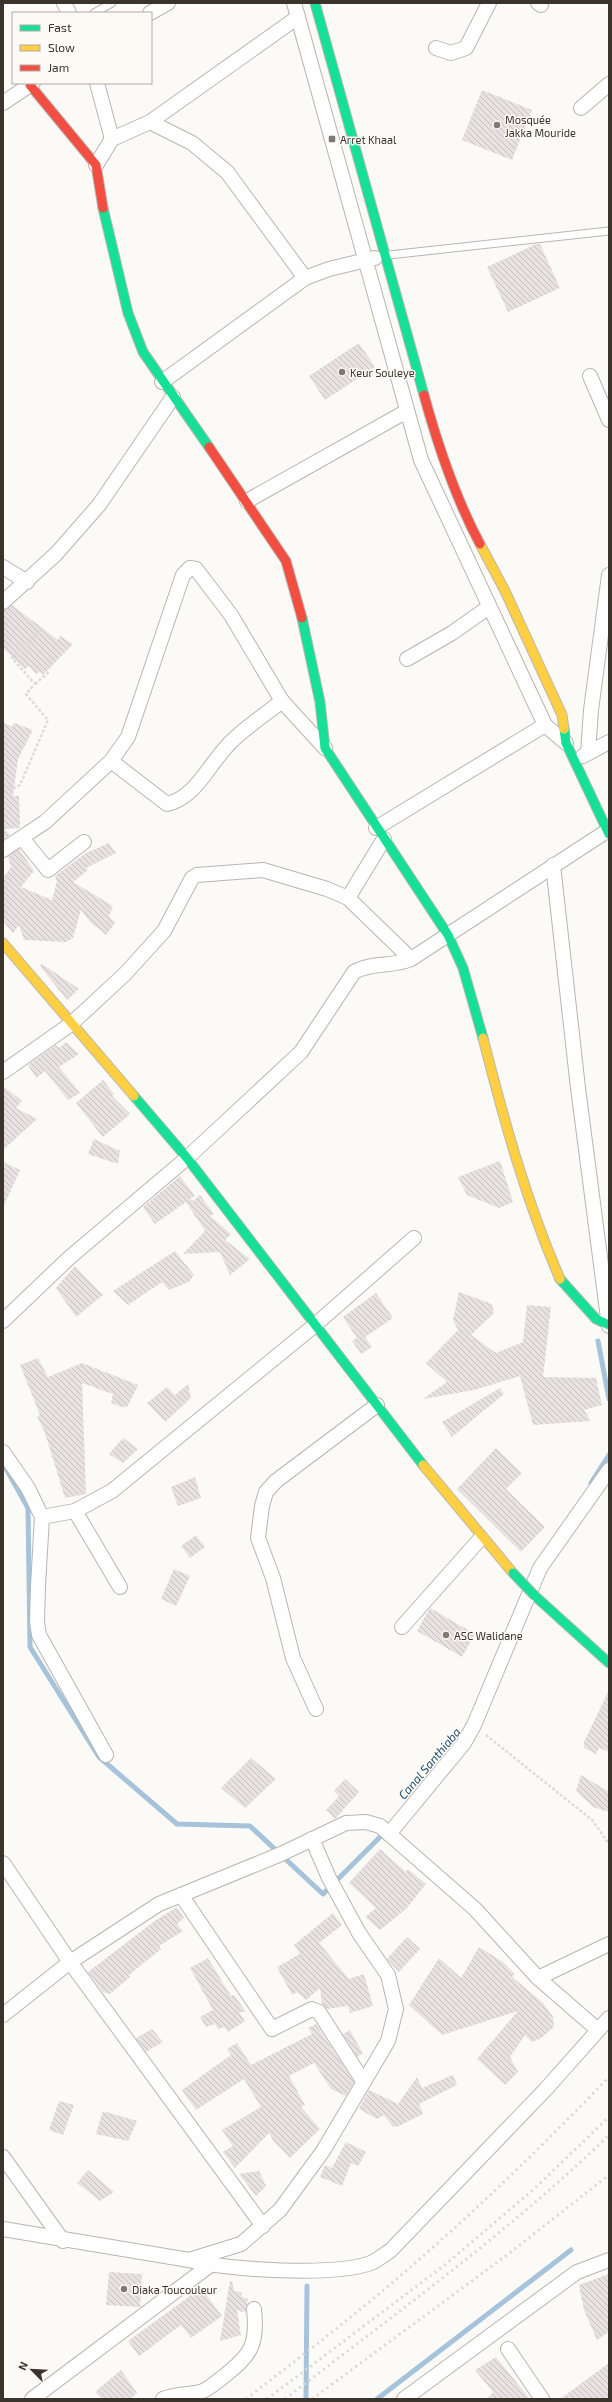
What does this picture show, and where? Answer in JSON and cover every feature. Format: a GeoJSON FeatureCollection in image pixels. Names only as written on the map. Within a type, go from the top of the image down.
{"type":"FeatureCollection","features":[{"type":"Feature","properties":{"kind":"street"},"geometry":{"type":"LineString","coordinates":[[64,3],[68,12]]}},
{"type":"Feature","properties":{"kind":"street"},"geometry":{"type":"LineString","coordinates":[[152,12],[168,3]]}},
{"type":"Feature","properties":{"kind":"street"},"geometry":{"type":"LineString","coordinates":[[3,1320],[69,1258],[187,1158],[301,1052],[354,972],[363,967],[400,964],[411,959],[553,865],[607,827],[566,743],[562,715],[505,591],[470,525],[446,467],[425,401],[387,255],[315,3]]}},
{"type":"Feature","properties":{"kind":"street"},"geometry":{"type":"LineString","coordinates":[[436,48],[451,53],[466,48],[489,3]]}},
{"type":"Feature","properties":{"kind":"street"},"geometry":{"type":"LineString","coordinates":[[96,165],[112,139],[150,122],[296,10],[425,472],[545,725],[566,743]]}},
{"type":"Feature","properties":{"kind":"street"},"geometry":{"type":"LineString","coordinates":[[3,102],[32,84],[96,165],[101,199],[128,313],[143,352],[162,382],[247,501],[289,568],[315,681],[325,748]]}},
{"type":"Feature","properties":{"kind":"street"},"geometry":{"type":"LineString","coordinates":[[98,84],[112,139]]}},
{"type":"Feature","properties":{"kind":"street"},"geometry":{"type":"LineString","coordinates":[[581,108],[609,84]]}},
{"type":"Feature","properties":{"kind":"street"},"geometry":{"type":"LineString","coordinates":[[150,122],[192,143],[226,172],[305,278]]}},
{"type":"Feature","properties":{"kind":"street"},"geometry":{"type":"LineString","coordinates":[[162,382],[305,278],[329,269],[387,255]]}},
{"type":"Feature","properties":{"kind":"street"},"geometry":{"type":"LineString","coordinates":[[590,376],[609,420]]}},
{"type":"Feature","properties":{"kind":"street"},"geometry":{"type":"LineString","coordinates":[[3,602],[27,582],[56,554],[99,505],[173,397]]}},
{"type":"Feature","properties":{"kind":"street"},"geometry":{"type":"LineString","coordinates":[[247,501],[407,411]]}},
{"type":"Feature","properties":{"kind":"street"},"geometry":{"type":"LineString","coordinates":[[3,567],[27,582]]}},
{"type":"Feature","properties":{"kind":"street"},"geometry":{"type":"LineString","coordinates":[[3,850],[45,822],[111,761],[128,736],[183,575],[190,568],[196,569],[231,615],[282,701],[325,748],[448,935],[469,989],[509,1138],[547,1249],[560,1279],[596,1319],[609,1326]]}},
{"type":"Feature","properties":{"kind":"street"},"geometry":{"type":"LineString","coordinates":[[588,753],[609,575]]}},
{"type":"Feature","properties":{"kind":"street"},"geometry":{"type":"LineString","coordinates":[[407,659],[489,607]]}},
{"type":"Feature","properties":{"kind":"street"},"geometry":{"type":"LineString","coordinates":[[111,761],[157,798],[167,804],[180,801],[195,787],[233,739],[282,701]]}},
{"type":"Feature","properties":{"kind":"street"},"geometry":{"type":"LineString","coordinates":[[348,898],[380,833],[545,725]]}},
{"type":"Feature","properties":{"kind":"street"},"geometry":{"type":"LineString","coordinates":[[574,761],[609,742]]}},
{"type":"Feature","properties":{"kind":"street"},"geometry":{"type":"LineString","coordinates":[[22,838],[48,870],[84,842]]}},
{"type":"Feature","properties":{"kind":"street"},"geometry":{"type":"LineString","coordinates":[[553,865],[582,1119],[609,1326]]}},
{"type":"Feature","properties":{"kind":"street"},"geometry":{"type":"LineString","coordinates":[[3,1072],[71,1024],[126,974],[164,932],[192,878],[197,875],[264,870],[327,889],[348,898],[411,959]]}},
{"type":"Feature","properties":{"kind":"street"},"geometry":{"type":"LineString","coordinates":[[3,943],[187,1158],[427,1472],[481,1538],[535,1596],[609,1664]]}},
{"type":"Feature","properties":{"kind":"street"},"geometry":{"type":"LineString","coordinates":[[42,1517],[75,1511],[112,1490],[315,1325],[414,1238]]}},
{"type":"Feature","properties":{"kind":"street"},"geometry":{"type":"LineString","coordinates":[[316,1709],[292,1658],[273,1578],[262,1553],[258,1538],[262,1506],[266,1492],[276,1481],[377,1405]]}},
{"type":"Feature","properties":{"kind":"street"},"geometry":{"type":"LineString","coordinates":[[3,1452],[28,1488],[42,1517],[37,1622],[39,1635],[106,1755]]}},
{"type":"Feature","properties":{"kind":"street"},"geometry":{"type":"LineString","coordinates":[[389,1834],[464,1743],[474,1725],[540,1568],[609,1470]]}},
{"type":"Feature","properties":{"kind":"street"},"geometry":{"type":"LineString","coordinates":[[75,1511],[120,1587]]}},
{"type":"Feature","properties":{"kind":"street"},"geometry":{"type":"LineString","coordinates":[[402,1627],[481,1538]]}},
{"type":"Feature","properties":{"kind":"street"},"geometry":{"type":"LineString","coordinates":[[3,2015],[70,1962],[159,1904],[281,1854],[346,1823],[366,1822],[380,1826],[475,1909],[538,1978],[598,2030]]}},
{"type":"Feature","properties":{"kind":"street"},"geometry":{"type":"LineString","coordinates":[[189,2260],[241,2244],[280,2210],[307,2176],[388,2041],[396,2010],[388,1975],[356,1926],[329,1878],[312,1839]]}},
{"type":"Feature","properties":{"kind":"street"},"geometry":{"type":"LineString","coordinates":[[3,1863],[70,1962],[263,2226]]}},
{"type":"Feature","properties":{"kind":"street"},"geometry":{"type":"LineString","coordinates":[[181,1895],[272,2029],[312,2009],[319,2012],[363,2081]]}},
{"type":"Feature","properties":{"kind":"street"},"geometry":{"type":"LineString","coordinates":[[538,1978],[609,1944]]}},
{"type":"Feature","properties":{"kind":"street"},"geometry":{"type":"LineString","coordinates":[[3,2229],[63,2241],[189,2260],[210,2266],[278,2270],[334,2269],[372,2262],[391,2250],[545,2090],[609,2018]]}},
{"type":"Feature","properties":{"kind":"street"},"geometry":{"type":"LineString","coordinates":[[3,2157],[63,2241]]}},
{"type":"Feature","properties":{"kind":"street"},"geometry":{"type":"LineString","coordinates":[[404,2399],[577,2272],[609,2260]]}},
{"type":"Feature","properties":{"kind":"street"},"geometry":{"type":"LineString","coordinates":[[32,2399],[210,2266]]}},
{"type":"Feature","properties":{"kind":"street"},"geometry":{"type":"LineString","coordinates":[[163,2399],[170,2396],[201,2392],[241,2363],[249,2352],[256,2331],[254,2309]]}},
{"type":"Feature","properties":{"kind":"street"},"geometry":{"type":"LineString","coordinates":[[508,2349],[542,2399]]}},
{"type":"Feature","properties":{"kind":"lane"},"geometry":{"type":"LineString","coordinates":[[96,12],[112,3]]}},
{"type":"Feature","properties":{"kind":"lane"},"geometry":{"type":"LineString","coordinates":[[387,255],[609,231]]}},
{"type":"Feature","properties":{"kind":"path"},"geometry":{"type":"LineString","coordinates":[[35,684],[12,657],[43,629]]}},
{"type":"Feature","properties":{"kind":"path"},"geometry":{"type":"LineString","coordinates":[[3,787],[15,788],[20,785],[48,720],[26,694],[49,672]]}},
{"type":"Feature","properties":{"kind":"path"},"geometry":{"type":"LineString","coordinates":[[474,1725],[592,1820],[609,1844]]}},
{"type":"Feature","properties":{"kind":"building","name":"Mosquée Jakka Mouride"},"geometry":{"type":"Polygon","coordinates":[[[482,90],[532,110],[512,160],[462,140],[482,90]]]}},
{"type":"Feature","properties":{"kind":"building"},"geometry":{"type":"Polygon","coordinates":[[[536,244],[540,244],[560,288],[508,312],[487,267],[536,244]]]}},
{"type":"Feature","properties":{"kind":"building","name":"Keur Souleye"},"geometry":{"type":"Polygon","coordinates":[[[359,343],[375,367],[325,400],[309,376],[359,343]]]}},
{"type":"Feature","properties":{"kind":"building"},"geometry":{"type":"Polygon","coordinates":[[[12,605],[58,640],[60,636],[73,644],[43,675],[40,672],[36,674],[29,666],[25,669],[3,648],[3,610],[12,605]]]}},
{"type":"Feature","properties":{"kind":"building"},"geometry":{"type":"Polygon","coordinates":[[[3,722],[12,727],[14,723],[33,730],[18,759],[13,796],[19,796],[20,828],[5,829],[10,835],[3,840],[3,722]]]}},
{"type":"Feature","properties":{"kind":"building"},"geometry":{"type":"Polygon","coordinates":[[[109,843],[116,853],[86,868],[88,870],[73,882],[113,906],[109,916],[115,923],[106,935],[90,922],[81,910],[73,938],[66,942],[24,940],[19,925],[13,933],[3,921],[3,878],[11,867],[8,857],[19,849],[34,871],[21,887],[52,900],[57,881],[55,876],[86,853],[109,843]]]}},
{"type":"Feature","properties":{"kind":"building"},"geometry":{"type":"Polygon","coordinates":[[[42,964],[79,989],[67,1000],[40,966],[42,964]]]}},
{"type":"Feature","properties":{"kind":"building"},"geometry":{"type":"Polygon","coordinates":[[[66,1042],[79,1054],[59,1067],[80,1093],[68,1100],[45,1071],[36,1078],[28,1065],[56,1045],[59,1048],[66,1042]]]}},
{"type":"Feature","properties":{"kind":"building"},"geometry":{"type":"Polygon","coordinates":[[[103,1080],[114,1094],[112,1096],[130,1114],[103,1137],[76,1103],[103,1080]]]}},
{"type":"Feature","properties":{"kind":"building"},"geometry":{"type":"Polygon","coordinates":[[[3,1086],[22,1101],[16,1108],[37,1119],[3,1150],[3,1086]]]}},
{"type":"Feature","properties":{"kind":"building"},"geometry":{"type":"Polygon","coordinates":[[[94,1139],[120,1151],[118,1164],[88,1154],[94,1139]]]}},
{"type":"Feature","properties":{"kind":"building"},"geometry":{"type":"Polygon","coordinates":[[[500,1161],[513,1202],[499,1208],[467,1195],[458,1177],[500,1161]]]}},
{"type":"Feature","properties":{"kind":"building"},"geometry":{"type":"Polygon","coordinates":[[[3,1162],[20,1170],[3,1208],[3,1162]]]}},
{"type":"Feature","properties":{"kind":"building"},"geometry":{"type":"Polygon","coordinates":[[[180,1176],[195,1196],[190,1199],[193,1201],[200,1195],[214,1214],[210,1216],[231,1234],[225,1240],[250,1259],[230,1275],[220,1252],[183,1254],[205,1231],[186,1202],[155,1224],[143,1207],[180,1176]]]}},
{"type":"Feature","properties":{"kind":"building"},"geometry":{"type":"Polygon","coordinates":[[[175,1251],[194,1275],[189,1282],[169,1290],[162,1282],[128,1305],[113,1291],[175,1251]]]}},
{"type":"Feature","properties":{"kind":"building"},"geometry":{"type":"Polygon","coordinates":[[[75,1266],[103,1295],[76,1317],[56,1288],[75,1266]]]}},
{"type":"Feature","properties":{"kind":"building"},"geometry":{"type":"Polygon","coordinates":[[[459,1292],[492,1304],[494,1313],[471,1335],[496,1353],[523,1342],[527,1305],[551,1307],[543,1377],[596,1378],[602,1405],[584,1410],[591,1421],[533,1425],[520,1376],[474,1390],[423,1399],[447,1382],[426,1363],[458,1330],[453,1320],[459,1292]]]}},
{"type":"Feature","properties":{"kind":"building"},"geometry":{"type":"Polygon","coordinates":[[[376,1293],[393,1318],[365,1337],[372,1347],[361,1354],[352,1341],[357,1338],[343,1317],[376,1293]]]}},
{"type":"Feature","properties":{"kind":"building"},"geometry":{"type":"Polygon","coordinates":[[[38,1358],[48,1377],[82,1363],[138,1385],[127,1407],[122,1407],[111,1403],[113,1394],[82,1383],[86,1494],[65,1498],[45,1433],[37,1416],[40,1415],[20,1365],[38,1358]]]}},
{"type":"Feature","properties":{"kind":"building"},"geometry":{"type":"Polygon","coordinates":[[[188,1384],[191,1398],[165,1422],[147,1403],[167,1387],[175,1395],[188,1384]]]}},
{"type":"Feature","properties":{"kind":"building"},"geometry":{"type":"Polygon","coordinates":[[[500,1388],[504,1394],[452,1437],[442,1422],[500,1388]]]}},
{"type":"Feature","properties":{"kind":"building"},"geometry":{"type":"Polygon","coordinates":[[[123,1438],[138,1449],[123,1463],[109,1454],[123,1438]]]}},
{"type":"Feature","properties":{"kind":"building"},"geometry":{"type":"Polygon","coordinates":[[[496,1448],[522,1473],[506,1489],[545,1527],[521,1552],[457,1489],[496,1448]]]}},
{"type":"Feature","properties":{"kind":"building"},"geometry":{"type":"Polygon","coordinates":[[[195,1477],[201,1498],[178,1506],[171,1487],[195,1477]]]}},
{"type":"Feature","properties":{"kind":"building"},"geometry":{"type":"Polygon","coordinates":[[[196,1535],[205,1547],[190,1558],[181,1546],[196,1535]]]}},
{"type":"Feature","properties":{"kind":"building"},"geometry":{"type":"Polygon","coordinates":[[[174,1569],[190,1576],[176,1606],[161,1599],[174,1569]]]}},
{"type":"Feature","properties":{"kind":"building"},"geometry":{"type":"Polygon","coordinates":[[[430,1608],[475,1634],[462,1657],[417,1631],[430,1608]]]}},
{"type":"Feature","properties":{"kind":"building"},"geometry":{"type":"Polygon","coordinates":[[[609,1690],[609,1752],[599,1748],[596,1754],[584,1748],[584,1742],[609,1690]]]}},
{"type":"Feature","properties":{"kind":"building"},"geometry":{"type":"Polygon","coordinates":[[[251,1758],[276,1779],[245,1808],[221,1788],[251,1758]]]}},
{"type":"Feature","properties":{"kind":"building"},"geometry":{"type":"Polygon","coordinates":[[[581,1775],[609,1792],[609,1812],[593,1807],[576,1791],[581,1775]]]}},
{"type":"Feature","properties":{"kind":"building"},"geometry":{"type":"Polygon","coordinates":[[[345,1779],[359,1792],[335,1819],[326,1810],[339,1796],[334,1791],[345,1779]]]}},
{"type":"Feature","properties":{"kind":"building"},"geometry":{"type":"Polygon","coordinates":[[[380,1849],[406,1872],[408,1869],[426,1884],[406,1909],[380,1930],[365,1917],[376,1908],[349,1883],[380,1849]]]}},
{"type":"Feature","properties":{"kind":"building"},"geometry":{"type":"Polygon","coordinates":[[[177,1907],[184,1918],[177,1924],[183,1931],[159,1946],[161,1949],[129,1975],[130,1977],[110,1994],[103,1992],[88,1972],[156,1920],[177,1907]]]}},
{"type":"Feature","properties":{"kind":"building"},"geometry":{"type":"Polygon","coordinates":[[[333,1913],[342,1925],[319,1943],[349,1979],[364,1974],[373,2006],[350,2013],[348,2006],[327,2009],[322,2004],[320,1988],[306,2000],[297,1992],[292,1995],[277,1967],[300,1954],[294,1945],[333,1913]]]}},
{"type":"Feature","properties":{"kind":"building"},"geometry":{"type":"Polygon","coordinates":[[[407,1937],[420,1949],[399,1972],[387,1959],[407,1937]]]}},
{"type":"Feature","properties":{"kind":"building"},"geometry":{"type":"Polygon","coordinates":[[[479,1947],[503,1962],[515,1974],[512,1977],[543,2003],[553,2017],[554,2027],[541,2038],[532,2042],[525,2035],[510,2057],[518,2072],[505,2085],[477,2059],[518,2011],[442,2035],[409,2005],[439,1958],[461,1978],[479,1947]]]}},
{"type":"Feature","properties":{"kind":"building"},"geometry":{"type":"Polygon","coordinates":[[[208,1958],[231,1996],[234,1995],[246,2012],[239,2012],[245,2021],[228,2032],[224,2027],[218,2029],[215,2024],[206,2027],[200,2017],[213,2010],[190,1968],[208,1958]]]}},
{"type":"Feature","properties":{"kind":"building"},"geometry":{"type":"Polygon","coordinates":[[[316,2024],[354,2082],[346,2096],[331,2089],[314,2063],[289,2076],[305,2105],[301,2107],[320,2129],[290,2158],[274,2142],[269,2133],[235,2168],[223,2152],[233,2146],[222,2130],[261,2107],[244,2079],[196,2110],[182,2090],[231,2055],[227,2049],[237,2043],[251,2065],[312,2034],[308,2028],[316,2024]]]}},
{"type":"Feature","properties":{"kind":"building"},"geometry":{"type":"Polygon","coordinates":[[[152,2029],[163,2042],[146,2052],[136,2038],[152,2029]]]}},
{"type":"Feature","properties":{"kind":"building"},"geometry":{"type":"Polygon","coordinates":[[[350,2030],[363,2054],[357,2056],[343,2034],[350,2030]]]}},
{"type":"Feature","properties":{"kind":"building"},"geometry":{"type":"Polygon","coordinates":[[[453,2075],[457,2085],[419,2104],[423,2114],[399,2126],[393,2127],[384,2115],[377,2119],[359,2109],[369,2090],[398,2104],[417,2077],[422,2088],[453,2075]]]}},
{"type":"Feature","properties":{"kind":"building"},"geometry":{"type":"Polygon","coordinates":[[[59,2101],[74,2105],[63,2135],[49,2130],[59,2101]]]}},
{"type":"Feature","properties":{"kind":"building"},"geometry":{"type":"Polygon","coordinates":[[[103,2111],[137,2121],[128,2141],[96,2134],[103,2111]]]}},
{"type":"Feature","properties":{"kind":"building"},"geometry":{"type":"Polygon","coordinates":[[[346,2142],[366,2152],[358,2166],[351,2163],[342,2186],[320,2177],[325,2165],[332,2168],[346,2142]]]}},
{"type":"Feature","properties":{"kind":"building"},"geometry":{"type":"Polygon","coordinates":[[[88,2170],[114,2192],[100,2201],[77,2183],[88,2170]]]}},
{"type":"Feature","properties":{"kind":"building"},"geometry":{"type":"Polygon","coordinates":[[[259,2171],[266,2186],[256,2196],[239,2174],[259,2171]]]}},
{"type":"Feature","properties":{"kind":"building","name":"Diaka Toucouleur"},"geometry":{"type":"Polygon","coordinates":[[[109,2272],[142,2274],[140,2307],[106,2305],[109,2272]]]}},
{"type":"Feature","properties":{"kind":"building"},"geometry":{"type":"Polygon","coordinates":[[[609,2274],[609,2332],[597,2340],[584,2310],[579,2285],[609,2274]]]}},
{"type":"Feature","properties":{"kind":"building"},"geometry":{"type":"Polygon","coordinates":[[[230,2281],[232,2281],[234,2291],[241,2292],[242,2297],[248,2299],[246,2313],[237,2310],[241,2335],[220,2341],[230,2281]]]}},
{"type":"Feature","properties":{"kind":"building"},"geometry":{"type":"Polygon","coordinates":[[[201,2288],[222,2316],[191,2338],[181,2325],[139,2356],[128,2341],[201,2288]]]}},
{"type":"Feature","properties":{"kind":"building"},"geometry":{"type":"Polygon","coordinates":[[[496,2357],[530,2399],[487,2399],[493,2392],[475,2370],[496,2357]]]}},
{"type":"Feature","properties":{"kind":"building"},"geometry":{"type":"Polygon","coordinates":[[[609,2363],[609,2399],[560,2399],[609,2363]]]}},
{"type":"Feature","properties":{"kind":"building"},"geometry":{"type":"Polygon","coordinates":[[[121,2370],[137,2393],[131,2399],[102,2399],[95,2392],[121,2370]]]}},
{"type":"Feature","properties":{"kind":"waterway","name":"Canal Santhiaba"},"geometry":{"type":"LineString","coordinates":[[598,1341],[609,1399]]}},
{"type":"Feature","properties":{"kind":"waterway","name":"Canal Santhiaba"},"geometry":{"type":"LineString","coordinates":[[591,1483],[609,1455]]}},
{"type":"Feature","properties":{"kind":"waterway"},"geometry":{"type":"LineString","coordinates":[[4,1465],[28,1508],[30,1647],[99,1757],[177,1824],[250,1826],[323,1894],[386,1831]]}},
{"type":"Feature","properties":{"kind":"waterway"},"geometry":{"type":"LineString","coordinates":[[377,2399],[571,2250]]}},
{"type":"Feature","properties":{"kind":"waterway"},"geometry":{"type":"LineString","coordinates":[[306,2399],[307,2286]]}},
{"type":"Feature","properties":{"kind":"railway"},"geometry":{"type":"LineString","coordinates":[[246,2399],[353,2315],[462,2222],[522,2165],[609,2077]]}},
{"type":"Feature","properties":{"kind":"railway"},"geometry":{"type":"LineString","coordinates":[[267,2399],[446,2264],[534,2189],[609,2117]]}},
{"type":"Feature","properties":{"kind":"railway"},"geometry":{"type":"LineString","coordinates":[[285,2399],[492,2239],[571,2171],[609,2135]]}},
{"type":"Feature","properties":{"kind":"railway"},"geometry":{"type":"LineString","coordinates":[[312,2399],[507,2255],[609,2175]]}},
{"type":"Feature","properties":{"kind":"traffic: fast"},"geometry":{"type":"LineString","coordinates":[[315,3],[424,395]]}},
{"type":"Feature","properties":{"kind":"traffic: fast"},"geometry":{"type":"LineString","coordinates":[[103,208],[128,313],[143,352],[209,447]]}},
{"type":"Feature","properties":{"kind":"traffic: fast"},"geometry":{"type":"LineString","coordinates":[[302,618],[320,702],[325,748],[448,935],[463,968],[483,1038]]}},
{"type":"Feature","properties":{"kind":"traffic: fast"},"geometry":{"type":"LineString","coordinates":[[564,729],[566,743],[609,834]]}},
{"type":"Feature","properties":{"kind":"traffic: fast"},"geometry":{"type":"LineString","coordinates":[[134,1096],[187,1158],[423,1465]]}},
{"type":"Feature","properties":{"kind":"traffic: fast"},"geometry":{"type":"LineString","coordinates":[[560,1279],[596,1319],[609,1325]]}},
{"type":"Feature","properties":{"kind":"traffic: fast"},"geometry":{"type":"LineString","coordinates":[[513,1573],[535,1596]]}},
{"type":"Feature","properties":{"kind":"traffic: fast"},"geometry":{"type":"LineString","coordinates":[[535,1596],[609,1663]]}},
{"type":"Feature","properties":{"kind":"traffic: slow"},"geometry":{"type":"LineString","coordinates":[[480,544],[505,591],[562,715],[564,729]]}},
{"type":"Feature","properties":{"kind":"traffic: slow"},"geometry":{"type":"LineString","coordinates":[[3,943],[134,1096]]}},
{"type":"Feature","properties":{"kind":"traffic: slow"},"geometry":{"type":"LineString","coordinates":[[483,1038],[499,1099],[526,1190],[560,1279]]}},
{"type":"Feature","properties":{"kind":"traffic: slow"},"geometry":{"type":"LineString","coordinates":[[423,1465],[513,1573]]}},
{"type":"Feature","properties":{"kind":"traffic: jam"},"geometry":{"type":"LineString","coordinates":[[30,85],[96,165],[103,208]]}},
{"type":"Feature","properties":{"kind":"traffic: jam"},"geometry":{"type":"LineString","coordinates":[[424,395],[435,433],[455,490],[480,544]]}},
{"type":"Feature","properties":{"kind":"traffic: jam"},"geometry":{"type":"LineString","coordinates":[[209,447],[286,561],[302,618]]}},
{"type":"Feature","properties":{"kind":"place","name":"Mosquée Jakka Mouride"},"geometry":{"type":"Point","coordinates":[497,125]}},
{"type":"Feature","properties":{"kind":"place","name":"Arret Khaal"},"geometry":{"type":"Point","coordinates":[332,139]}},
{"type":"Feature","properties":{"kind":"place","name":"Keur Souleye"},"geometry":{"type":"Point","coordinates":[342,372]}},
{"type":"Feature","properties":{"kind":"place","name":"ASC Walidane"},"geometry":{"type":"Point","coordinates":[446,1635]}},
{"type":"Feature","properties":{"kind":"place","name":"Diaka Toucouleur"},"geometry":{"type":"Point","coordinates":[124,2289]}}]}
